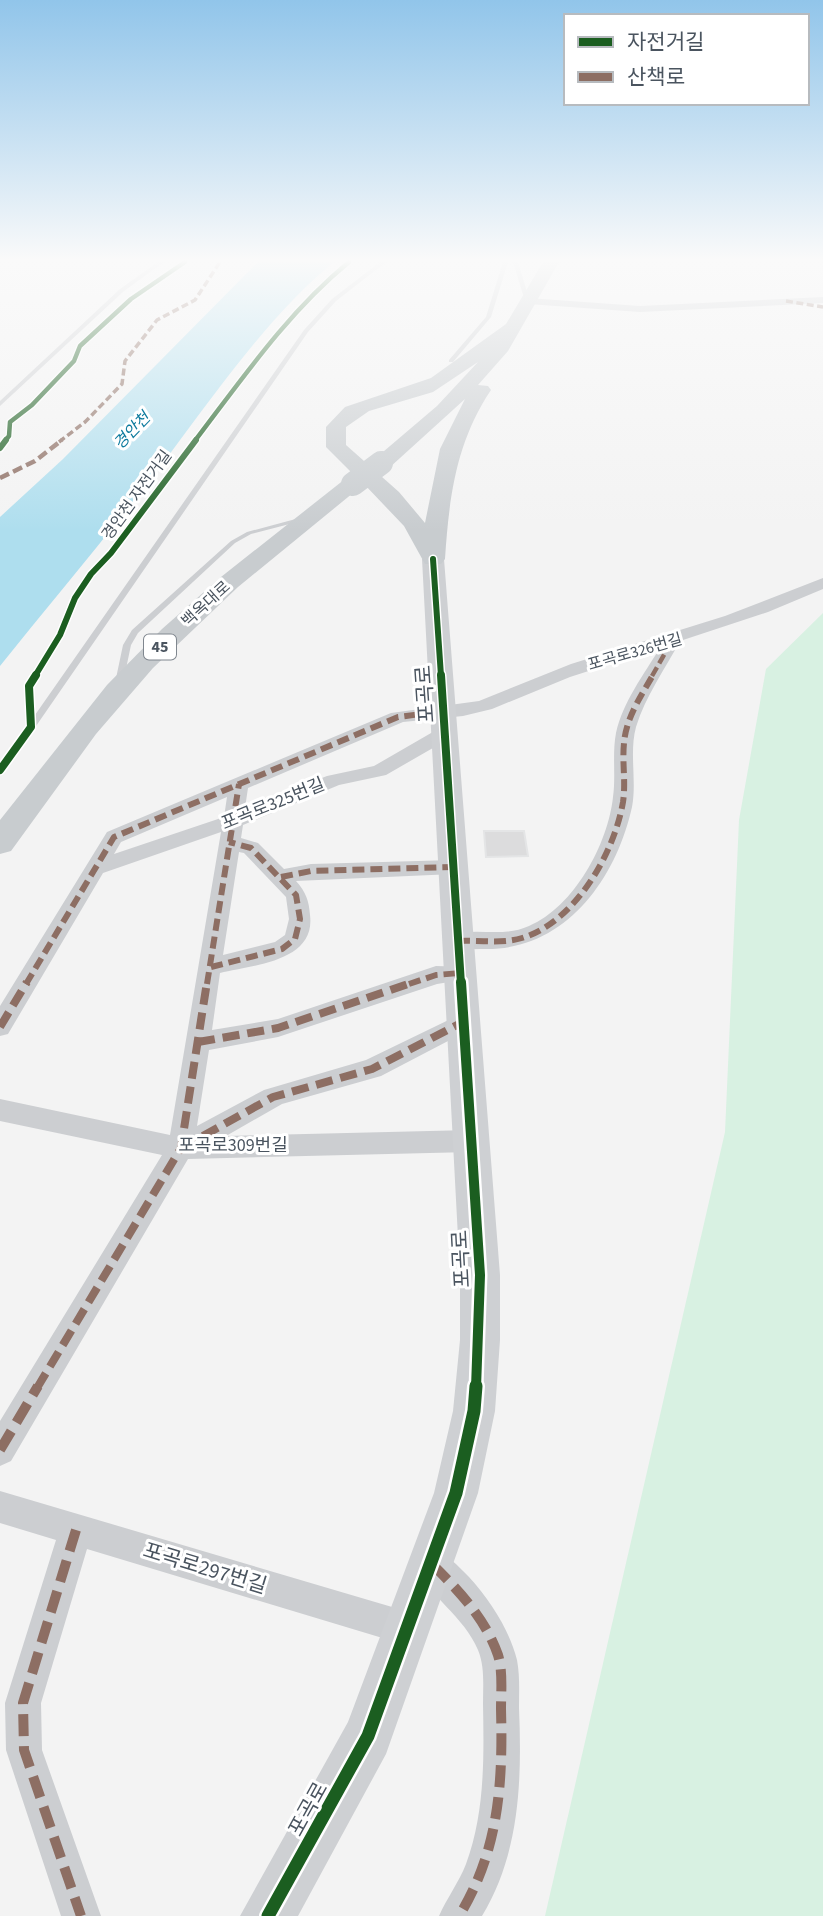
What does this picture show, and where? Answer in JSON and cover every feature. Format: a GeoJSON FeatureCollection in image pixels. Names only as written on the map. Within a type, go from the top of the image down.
{"type":"FeatureCollection","features":[{"type":"Feature","properties":{"kind":"main road"},"geometry":{"type":"LineString","coordinates":[[433,559],[417,526],[402,506],[336,447],[333,436],[336,426],[358,409],[402,397],[446,377],[480,351]]}},
{"type":"Feature","properties":{"kind":"main road","name":"백옥대로"},"geometry":{"type":"LineString","coordinates":[[0,843],[81,733],[117,691],[199,610],[309,517],[381,463],[464,391],[499,351]]}},
{"type":"Feature","properties":{"kind":"main road"},"geometry":{"type":"LineString","coordinates":[[433,559],[437,509],[453,443],[468,407],[498,368],[504,351]]}},
{"type":"Feature","properties":{"kind":"street","name":"포곡로"},"geometry":{"type":"LineString","coordinates":[[268,1916],[368,1736],[409,1629],[456,1493],[474,1411],[480,1340],[480,1275],[433,559]]}},
{"type":"Feature","properties":{"kind":"street","name":"포곡로326번길"},"geometry":{"type":"LineString","coordinates":[[0,1027],[114,837],[398,717],[445,722],[574,669],[736,620],[823,583]]}},
{"type":"Feature","properties":{"kind":"street"},"geometry":{"type":"LineString","coordinates":[[198,1042],[278,1028],[436,975],[459,957],[523,938],[552,924],[576,901],[604,856],[622,806],[624,746],[629,722],[672,641]]}},
{"type":"Feature","properties":{"kind":"street","name":"포곡로325번길"},"geometry":{"type":"LineString","coordinates":[[95,868],[231,832],[334,780],[379,771],[397,764],[445,722]]}},
{"type":"Feature","properties":{"kind":"street"},"geometry":{"type":"LineString","coordinates":[[0,1450],[181,1148],[239,784]]}},
{"type":"Feature","properties":{"kind":"street"},"geometry":{"type":"LineString","coordinates":[[211,967],[282,949],[295,939],[300,919],[296,895],[281,877],[231,832]]}},
{"type":"Feature","properties":{"kind":"street"},"geometry":{"type":"LineString","coordinates":[[281,877],[311,871],[454,867]]}},
{"type":"Feature","properties":{"kind":"street"},"geometry":{"type":"LineString","coordinates":[[181,1148],[272,1097],[372,1069],[463,1021]]}},
{"type":"Feature","properties":{"kind":"street","name":"포곡로309번길"},"geometry":{"type":"LineString","coordinates":[[0,1110],[181,1148],[471,1141]]}},
{"type":"Feature","properties":{"kind":"street","name":"포곡로297번길"},"geometry":{"type":"LineString","coordinates":[[0,1507],[409,1629]]}},
{"type":"Feature","properties":{"kind":"street"},"geometry":{"type":"LineString","coordinates":[[76,1530],[23,1703],[24,1750],[81,1916]]}},
{"type":"Feature","properties":{"kind":"street"},"geometry":{"type":"LineString","coordinates":[[432,1564],[478,1611],[499,1656],[503,1757],[498,1823],[477,1891],[459,1916]]}},
{"type":"Feature","properties":{"kind":"lane"},"geometry":{"type":"LineString","coordinates":[[0,404],[56,351]]}},
{"type":"Feature","properties":{"kind":"lane"},"geometry":{"type":"LineString","coordinates":[[32,727],[292,351]]}},
{"type":"Feature","properties":{"kind":"lane"},"geometry":{"type":"LineString","coordinates":[[451,361],[459,351]]}},
{"type":"Feature","properties":{"kind":"green space"},"geometry":{"type":"Polygon","coordinates":[[[823,613],[823,1916],[545,1916],[725,1132],[739,820],[766,669],[823,613]]]}},
{"type":"Feature","properties":{"kind":"water","name":"경안천"},"geometry":{"type":"Polygon","coordinates":[[[169,351],[247,351],[128,508],[0,666],[0,517],[63,459],[169,351]]]}},
{"type":"Feature","properties":{"kind":"building"},"geometry":{"type":"Polygon","coordinates":[[[484,831],[524,831],[528,856],[486,857],[484,831]]]}},
{"type":"Feature","properties":{"kind":"marked path"},"geometry":{"type":"LineString","coordinates":[[0,478],[35,461],[85,422],[122,384],[125,361],[132,351]]}},
{"type":"Feature","properties":{"kind":"marked path"},"geometry":{"type":"LineString","coordinates":[[458,941],[515,940],[540,931],[557,919],[587,885],[609,844],[622,806],[624,742],[629,721],[672,641]]}},
{"type":"Feature","properties":{"kind":"marked path"},"geometry":{"type":"LineString","coordinates":[[0,1027],[114,837],[398,717],[444,711]]}},
{"type":"Feature","properties":{"kind":"marked path"},"geometry":{"type":"LineString","coordinates":[[0,1450],[181,1148],[239,784]]}},
{"type":"Feature","properties":{"kind":"marked path"},"geometry":{"type":"LineString","coordinates":[[211,967],[282,949],[295,939],[300,919],[296,895],[251,848],[229,842]]}},
{"type":"Feature","properties":{"kind":"marked path"},"geometry":{"type":"LineString","coordinates":[[281,877],[311,871],[454,867]]}},
{"type":"Feature","properties":{"kind":"marked path"},"geometry":{"type":"LineString","coordinates":[[198,1042],[278,1028],[436,975],[460,973]]}},
{"type":"Feature","properties":{"kind":"marked path"},"geometry":{"type":"LineString","coordinates":[[181,1148],[273,1097],[311,1084],[372,1069],[463,1022]]}},
{"type":"Feature","properties":{"kind":"marked path"},"geometry":{"type":"LineString","coordinates":[[76,1530],[23,1703],[24,1750],[81,1916]]}},
{"type":"Feature","properties":{"kind":"marked path"},"geometry":{"type":"LineString","coordinates":[[432,1564],[478,1615],[497,1653],[501,1672],[502,1761],[498,1815],[485,1868],[459,1916]]}},
{"type":"Feature","properties":{"kind":"cycle path"},"geometry":{"type":"LineString","coordinates":[[0,448],[9,436],[10,422],[32,405],[74,361],[78,351]]}},
{"type":"Feature","properties":{"kind":"cycle path","name":"경안천 자전거길"},"geometry":{"type":"LineString","coordinates":[[0,770],[31,727],[29,686],[60,635],[75,598],[264,351]]}},
{"type":"Feature","properties":{"kind":"cycle path"},"geometry":{"type":"LineString","coordinates":[[268,1916],[368,1736],[456,1493],[474,1411],[480,1340],[480,1275],[433,559]]}}]}
